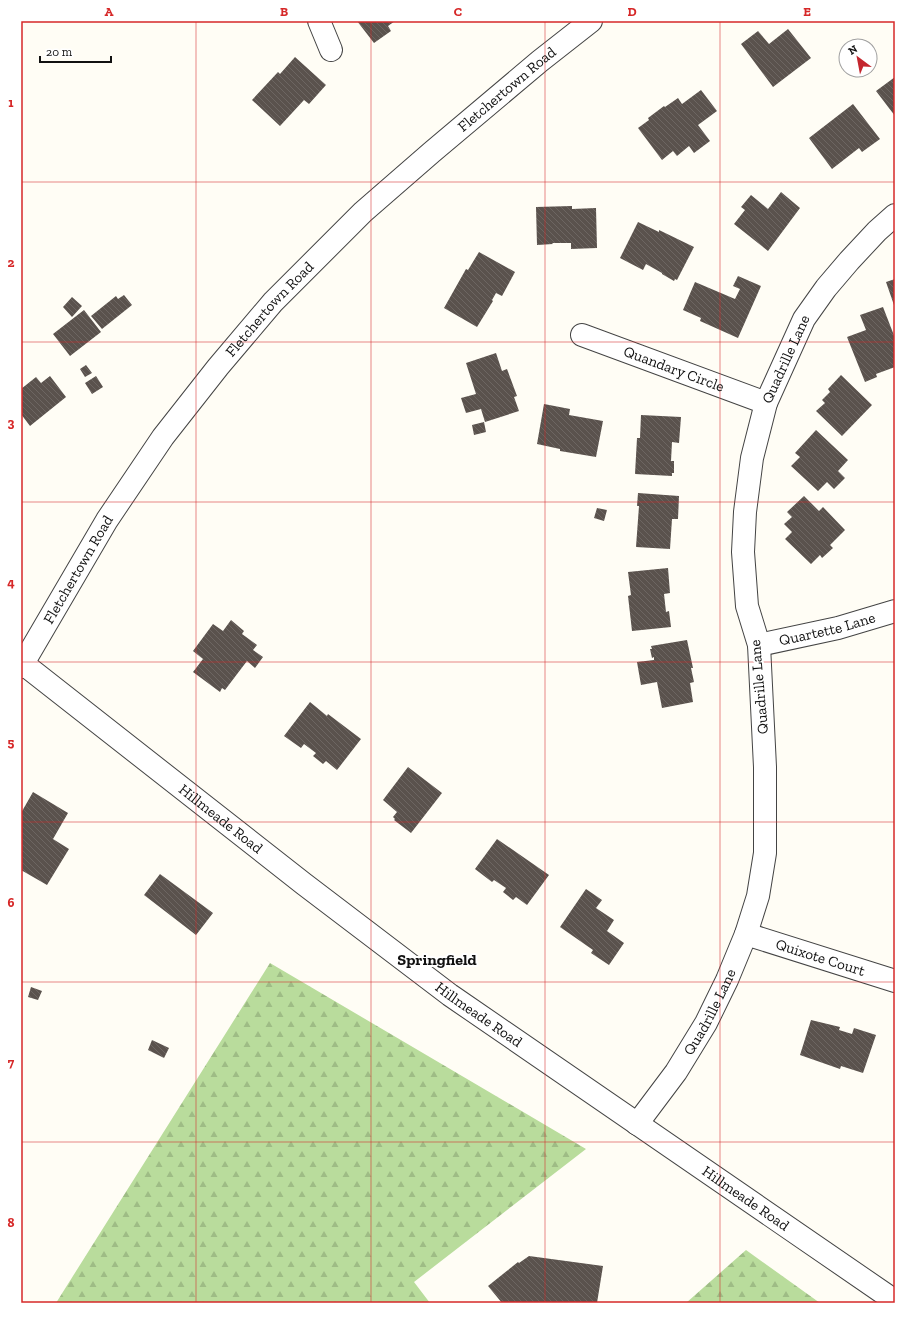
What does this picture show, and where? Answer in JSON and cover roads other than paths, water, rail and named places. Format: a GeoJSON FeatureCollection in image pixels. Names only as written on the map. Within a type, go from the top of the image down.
{"type":"FeatureCollection","features":[{"type":"Feature","properties":{"kind":"street"},"geometry":{"type":"LineString","coordinates":[[319,21],[331,50]]}},
{"type":"Feature","properties":{"kind":"street","name":"Fletchertown Road"},"geometry":{"type":"LineString","coordinates":[[22,664],[107,520],[163,437],[218,367],[273,302],[363,212],[540,61],[591,21]]}},
{"type":"Feature","properties":{"kind":"street","name":"Quadrille Lane"},"geometry":{"type":"LineString","coordinates":[[638,1124],[676,1072],[706,1023],[727,980],[746,934],[758,896],[765,853],[765,767],[759,645],[746,606],[743,552],[745,512],[752,458],[766,403],[804,319],[826,288],[849,261],[877,231],[895,215]]}},
{"type":"Feature","properties":{"kind":"street","name":"Quandary Circle"},"geometry":{"type":"LineString","coordinates":[[582,334],[766,403]]}},
{"type":"Feature","properties":{"kind":"street","name":"Quartette Lane"},"geometry":{"type":"LineString","coordinates":[[759,645],[838,628],[895,611]]}},
{"type":"Feature","properties":{"kind":"street","name":"Hillmeade Road"},"geometry":{"type":"LineString","coordinates":[[22,664],[304,884],[450,995],[895,1301]]}},
{"type":"Feature","properties":{"kind":"street","name":"Quixote Court"},"geometry":{"type":"LineString","coordinates":[[746,934],[895,981]]}},
{"type":"Feature","properties":{"kind":"district","name":"Springfield"},"geometry":{"type":"Point","coordinates":[437,959]}}]}
